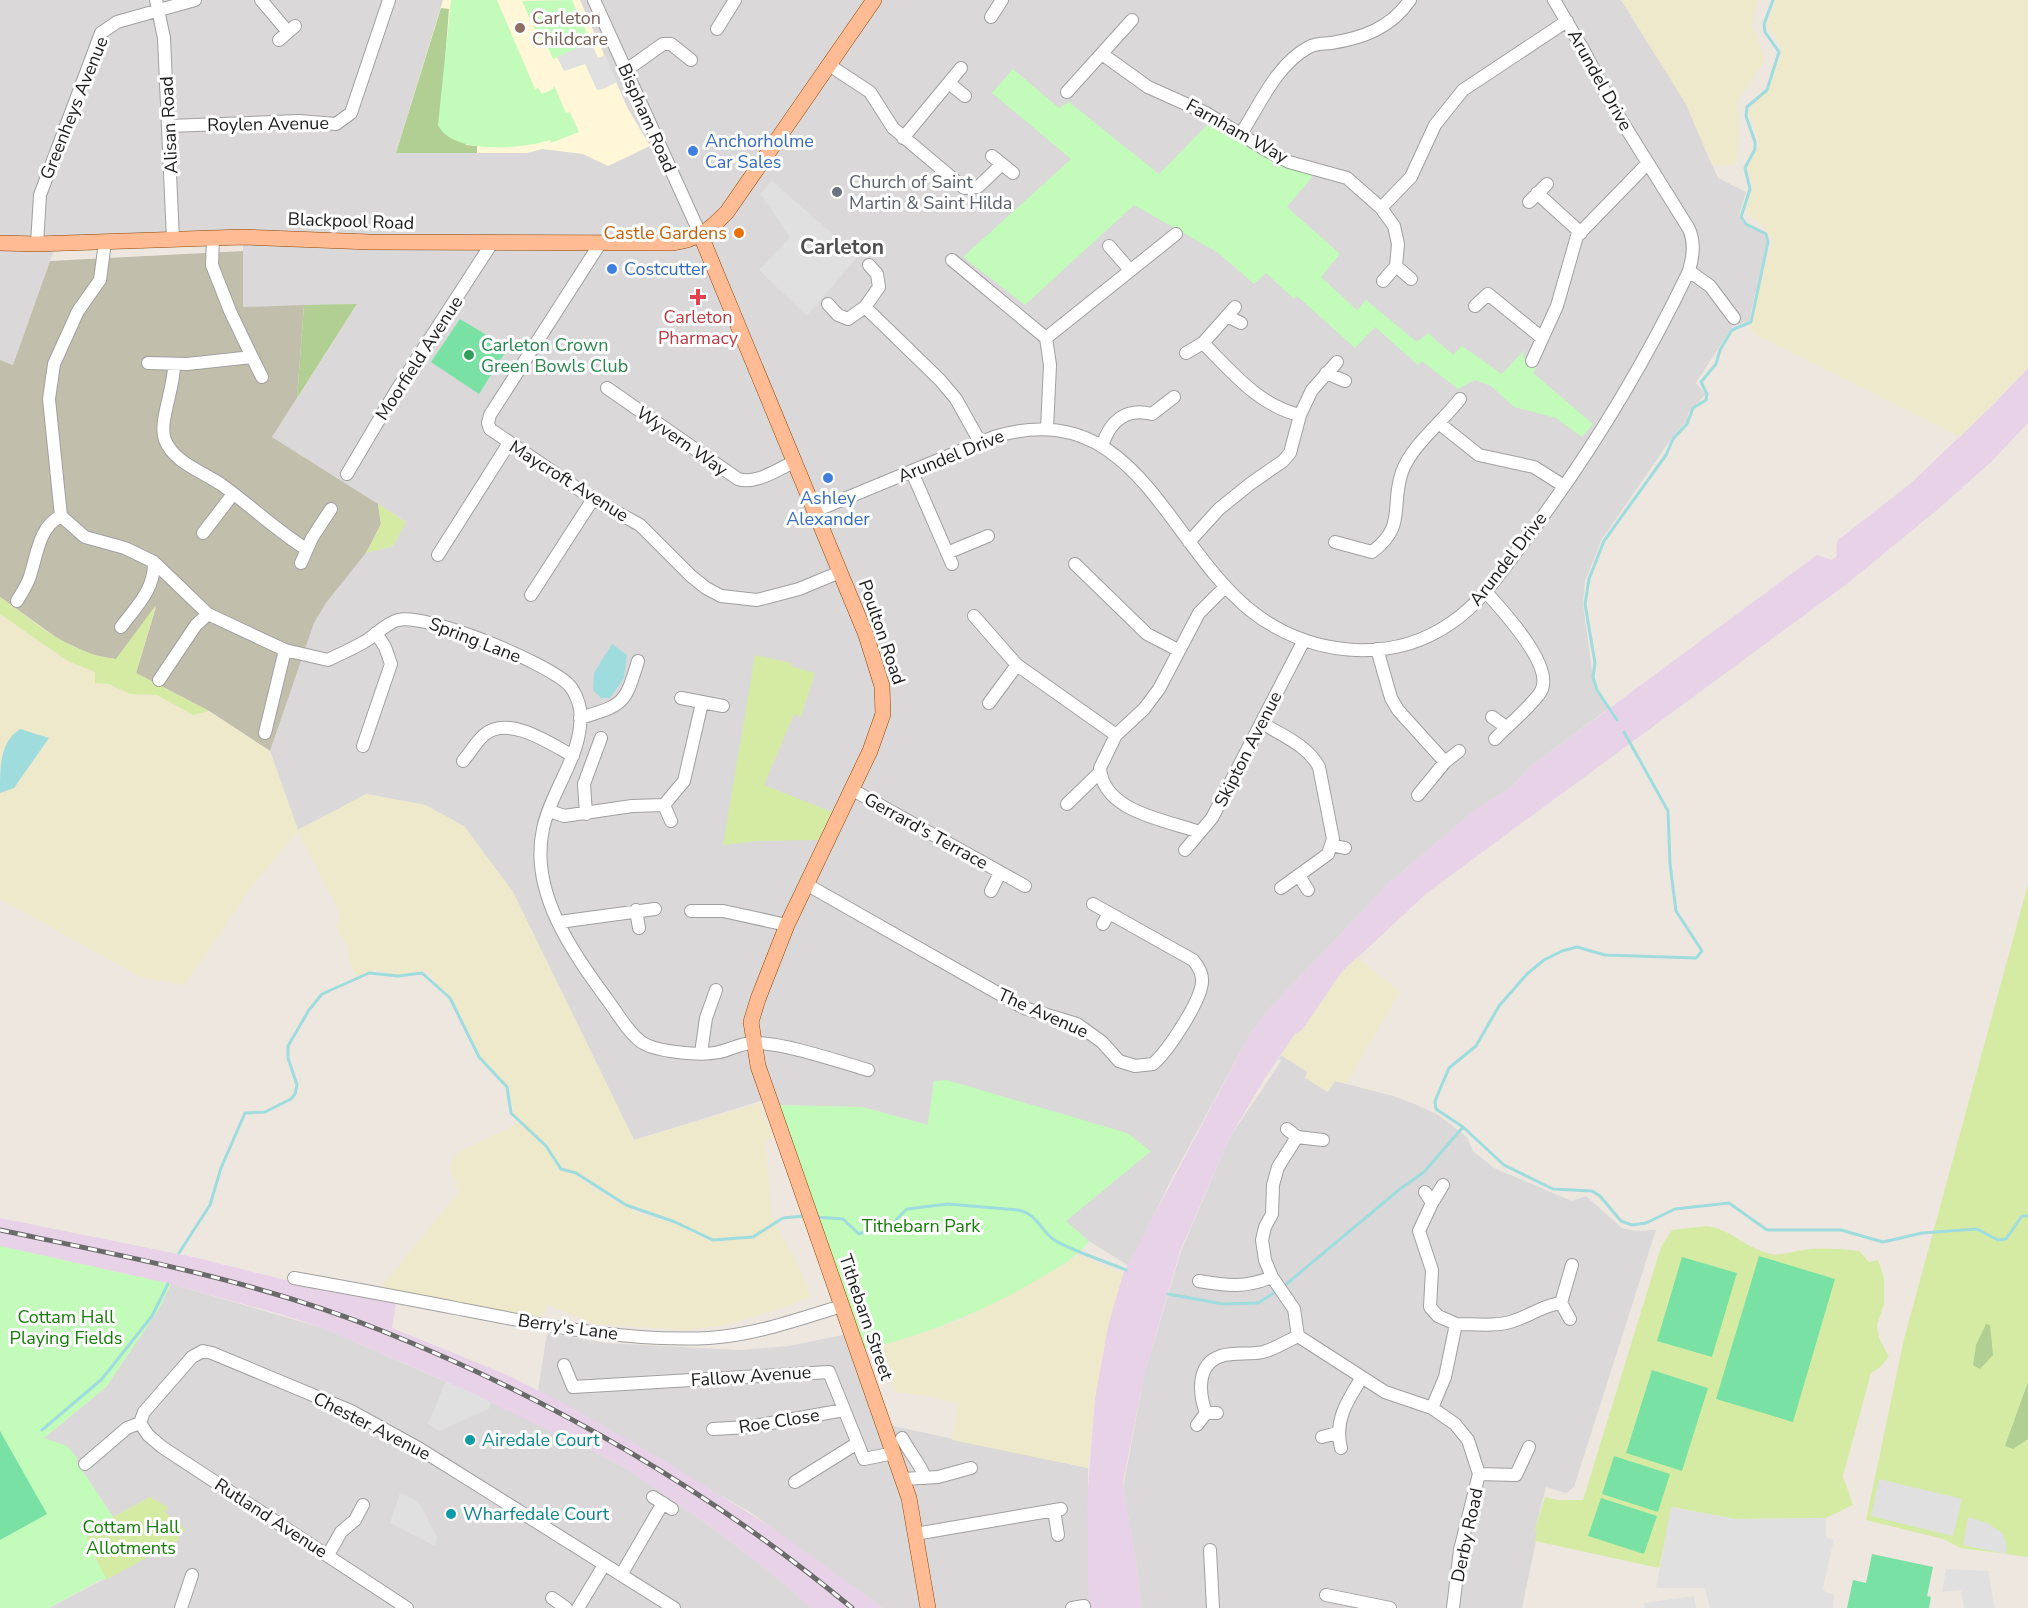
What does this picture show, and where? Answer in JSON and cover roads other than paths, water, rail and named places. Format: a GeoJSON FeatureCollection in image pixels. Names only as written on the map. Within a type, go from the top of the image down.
{"type":"FeatureCollection","features":[{"type":"Feature","properties":{"kind":"main road"},"geometry":{"type":"LineString","coordinates":[[701,236],[727,212],[874,0]]}},
{"type":"Feature","properties":{"kind":"main road","name":"Blackpool Road"},"geometry":{"type":"LineString","coordinates":[[0,243],[37,244],[213,238],[492,243],[672,243],[701,236]]}},
{"type":"Feature","properties":{"kind":"main road","name":"Poulton Road"},"geometry":{"type":"LineString","coordinates":[[701,236],[866,635],[885,699],[883,714],[870,752],[787,925],[752,1016],[753,1042]]}},
{"type":"Feature","properties":{"kind":"main road","name":"Tithebarn Street"},"geometry":{"type":"LineString","coordinates":[[753,1042],[758,1066],[903,1479],[928,1608]]}},
{"type":"Feature","properties":{"kind":"street","name":"Greenheys Avenue"},"geometry":{"type":"LineString","coordinates":[[37,244],[40,195],[101,33],[117,22],[158,5],[195,0]]}},
{"type":"Feature","properties":{"kind":"street"},"geometry":{"type":"LineString","coordinates":[[261,0],[288,33]]}},
{"type":"Feature","properties":{"kind":"street","name":"Roylen Avenue"},"geometry":{"type":"LineString","coordinates":[[169,126],[299,121],[336,124],[346,119],[351,113],[389,0]]}},
{"type":"Feature","properties":{"kind":"street","name":"Bispham Road"},"geometry":{"type":"LineString","coordinates":[[594,0],[701,236]]}},
{"type":"Feature","properties":{"kind":"street"},"geometry":{"type":"LineString","coordinates":[[717,29],[735,0]]}},
{"type":"Feature","properties":{"kind":"street"},"geometry":{"type":"LineString","coordinates":[[991,18],[1002,0]]}},
{"type":"Feature","properties":{"kind":"street"},"geometry":{"type":"LineString","coordinates":[[1241,134],[1289,60],[1312,45],[1363,37],[1378,30],[1395,18],[1410,0]]}},
{"type":"Feature","properties":{"kind":"street","name":"Arundel Drive"},"geometry":{"type":"LineString","coordinates":[[815,511],[980,442],[1011,432],[1047,429],[1084,438],[1102,446],[1131,466],[1225,587],[1271,626],[1303,642],[1353,651],[1377,649],[1404,644],[1433,634],[1460,617],[1486,592],[1564,486],[1641,365],[1689,271],[1693,246],[1691,234],[1613,107],[1554,0]]}},
{"type":"Feature","properties":{"kind":"street","name":"Alisan Road"},"geometry":{"type":"LineString","coordinates":[[158,5],[164,38],[173,240]]}},
{"type":"Feature","properties":{"kind":"street"},"geometry":{"type":"LineString","coordinates":[[1067,92],[1132,21]]}},
{"type":"Feature","properties":{"kind":"street"},"geometry":{"type":"LineString","coordinates":[[1382,208],[1411,177],[1435,125],[1463,90],[1567,21]]}},
{"type":"Feature","properties":{"kind":"street"},"geometry":{"type":"LineString","coordinates":[[625,71],[663,44],[670,44],[691,60]]}},
{"type":"Feature","properties":{"kind":"street","name":"Farnham Way"},"geometry":{"type":"LineString","coordinates":[[1102,54],[1148,87],[1185,102],[1289,162],[1347,178],[1382,208],[1394,226],[1398,244],[1396,266]]}},
{"type":"Feature","properties":{"kind":"street"},"geometry":{"type":"LineString","coordinates":[[829,64],[870,92],[893,128],[959,185],[970,190],[978,188],[997,160],[1013,173]]}},
{"type":"Feature","properties":{"kind":"street"},"geometry":{"type":"LineString","coordinates":[[903,138],[961,68]]}},
{"type":"Feature","properties":{"kind":"street"},"geometry":{"type":"LineString","coordinates":[[949,82],[965,96]]}},
{"type":"Feature","properties":{"kind":"street"},"geometry":{"type":"LineString","coordinates":[[1532,362],[1557,306],[1574,244],[1581,233],[1648,163]]}},
{"type":"Feature","properties":{"kind":"street"},"geometry":{"type":"LineString","coordinates":[[1538,193],[1581,233]]}},
{"type":"Feature","properties":{"kind":"street"},"geometry":{"type":"LineString","coordinates":[[1046,338],[1176,234]]}},
{"type":"Feature","properties":{"kind":"street"},"geometry":{"type":"LineString","coordinates":[[213,238],[212,265],[230,311],[262,377]]}},
{"type":"Feature","properties":{"kind":"street"},"geometry":{"type":"LineString","coordinates":[[17,601],[28,581],[41,538],[51,521],[62,516],[49,399],[54,364],[78,311],[100,280],[105,242]]}},
{"type":"Feature","properties":{"kind":"street","name":"Maycroft Avenue"},"geometry":{"type":"LineString","coordinates":[[601,242],[490,415],[488,423],[490,429],[593,498],[640,525],[690,576],[721,596],[757,600],[799,589],[840,572]]}},
{"type":"Feature","properties":{"kind":"street","name":"Moorfield Avenue"},"geometry":{"type":"LineString","coordinates":[[347,474],[396,391],[492,243]]}},
{"type":"Feature","properties":{"kind":"street"},"geometry":{"type":"LineString","coordinates":[[1109,246],[1130,270]]}},
{"type":"Feature","properties":{"kind":"street"},"geometry":{"type":"LineString","coordinates":[[952,260],[1046,338],[1050,365],[1047,429]]}},
{"type":"Feature","properties":{"kind":"street"},"geometry":{"type":"LineString","coordinates":[[828,304],[838,315],[848,319],[865,307],[879,287],[877,274],[869,265]]}},
{"type":"Feature","properties":{"kind":"street"},"geometry":{"type":"LineString","coordinates":[[1383,280],[1396,266],[1411,279]]}},
{"type":"Feature","properties":{"kind":"street"},"geometry":{"type":"LineString","coordinates":[[1689,271],[1710,286],[1734,318]]}},
{"type":"Feature","properties":{"kind":"street"},"geometry":{"type":"LineString","coordinates":[[1475,306],[1488,294],[1542,338]]}},
{"type":"Feature","properties":{"kind":"street"},"geometry":{"type":"LineString","coordinates":[[865,307],[940,380],[956,399],[980,442]]}},
{"type":"Feature","properties":{"kind":"street"},"geometry":{"type":"LineString","coordinates":[[1186,352],[1203,343],[1231,311],[1241,323]]}},
{"type":"Feature","properties":{"kind":"street"},"geometry":{"type":"LineString","coordinates":[[1203,343],[1250,389],[1277,408],[1300,415]]}},
{"type":"Feature","properties":{"kind":"street"},"geometry":{"type":"LineString","coordinates":[[148,363],[174,364],[252,357]]}},
{"type":"Feature","properties":{"kind":"street"},"geometry":{"type":"LineString","coordinates":[[1189,542],[1219,509],[1250,484],[1283,462],[1290,453],[1300,415],[1312,390],[1337,362]]}},
{"type":"Feature","properties":{"kind":"street"},"geometry":{"type":"LineString","coordinates":[[174,364],[172,391],[163,420],[165,440],[181,460],[233,494],[282,534],[306,549]]}},
{"type":"Feature","properties":{"kind":"street"},"geometry":{"type":"LineString","coordinates":[[1326,373],[1345,381]]}},
{"type":"Feature","properties":{"kind":"street","name":"Wyvern Way"},"geometry":{"type":"LineString","coordinates":[[607,388],[745,482],[794,462]]}},
{"type":"Feature","properties":{"kind":"street"},"geometry":{"type":"LineString","coordinates":[[1102,446],[1106,434],[1128,413],[1140,410],[1152,414],[1174,397]]}},
{"type":"Feature","properties":{"kind":"street"},"geometry":{"type":"LineString","coordinates":[[1335,542],[1372,557],[1387,541],[1391,533],[1402,473],[1413,453],[1460,399]]}},
{"type":"Feature","properties":{"kind":"street"},"geometry":{"type":"LineString","coordinates":[[1440,424],[1479,455],[1534,467],[1564,486]]}},
{"type":"Feature","properties":{"kind":"street"},"geometry":{"type":"LineString","coordinates":[[438,555],[509,443]]}},
{"type":"Feature","properties":{"kind":"street"},"geometry":{"type":"LineString","coordinates":[[912,472],[950,559],[988,536]]}},
{"type":"Feature","properties":{"kind":"street"},"geometry":{"type":"LineString","coordinates":[[203,533],[233,494]]}},
{"type":"Feature","properties":{"kind":"street"},"geometry":{"type":"LineString","coordinates":[[531,595],[593,498]]}},
{"type":"Feature","properties":{"kind":"street"},"geometry":{"type":"LineString","coordinates":[[301,563],[306,549],[331,509]]}},
{"type":"Feature","properties":{"kind":"street","name":"Spring Lane"},"geometry":{"type":"LineString","coordinates":[[62,516],[85,537],[125,548],[154,562],[208,614],[285,650],[328,660],[398,620],[424,620],[486,641],[544,667],[570,686],[580,707],[580,718],[573,756],[543,829],[541,855],[546,888],[571,948],[641,1042],[677,1052],[701,1053],[718,1053],[753,1042]]}},
{"type":"Feature","properties":{"kind":"street"},"geometry":{"type":"LineString","coordinates":[[121,627],[147,594],[155,574],[154,562]]}},
{"type":"Feature","properties":{"kind":"street"},"geometry":{"type":"LineString","coordinates":[[1075,564],[1087,586],[1147,634],[1178,650]]}},
{"type":"Feature","properties":{"kind":"street"},"geometry":{"type":"LineString","coordinates":[[1200,832],[1124,805],[1106,790],[1100,772],[1103,757],[1116,735],[1144,709],[1159,689],[1199,614],[1225,587]]}},
{"type":"Feature","properties":{"kind":"street"},"geometry":{"type":"LineString","coordinates":[[1486,592],[1531,649],[1544,677],[1541,691],[1495,739]]}},
{"type":"Feature","properties":{"kind":"street"},"geometry":{"type":"LineString","coordinates":[[159,680],[196,625],[208,614]]}},
{"type":"Feature","properties":{"kind":"street"},"geometry":{"type":"LineString","coordinates":[[974,616],[985,639],[1017,665],[1116,735]]}},
{"type":"Feature","properties":{"kind":"street"},"geometry":{"type":"LineString","coordinates":[[363,746],[391,664],[385,647],[376,633]]}},
{"type":"Feature","properties":{"kind":"street","name":"Skipton Avenue"},"geometry":{"type":"LineString","coordinates":[[1185,850],[1212,818],[1303,642]]}},
{"type":"Feature","properties":{"kind":"street"},"geometry":{"type":"LineString","coordinates":[[1377,649],[1391,698],[1407,723],[1444,762]]}},
{"type":"Feature","properties":{"kind":"street"},"geometry":{"type":"LineString","coordinates":[[265,733],[285,650]]}},
{"type":"Feature","properties":{"kind":"street"},"geometry":{"type":"LineString","coordinates":[[580,718],[609,710],[628,695],[638,661]]}},
{"type":"Feature","properties":{"kind":"street"},"geometry":{"type":"LineString","coordinates":[[989,703],[1017,665]]}},
{"type":"Feature","properties":{"kind":"street"},"geometry":{"type":"LineString","coordinates":[[681,698],[723,706]]}},
{"type":"Feature","properties":{"kind":"street"},"geometry":{"type":"LineString","coordinates":[[664,806],[684,781],[702,703]]}},
{"type":"Feature","properties":{"kind":"street"},"geometry":{"type":"LineString","coordinates":[[1492,717],[1506,727]]}},
{"type":"Feature","properties":{"kind":"street"},"geometry":{"type":"LineString","coordinates":[[1262,723],[1305,748],[1313,756],[1319,767],[1333,839],[1328,854],[1281,888]]}},
{"type":"Feature","properties":{"kind":"street"},"geometry":{"type":"LineString","coordinates":[[463,761],[486,734],[502,728],[517,729],[573,756]]}},
{"type":"Feature","properties":{"kind":"street"},"geometry":{"type":"LineString","coordinates":[[586,814],[584,784],[601,738]]}},
{"type":"Feature","properties":{"kind":"street"},"geometry":{"type":"LineString","coordinates":[[1418,795],[1444,762],[1458,751]]}},
{"type":"Feature","properties":{"kind":"street"},"geometry":{"type":"LineString","coordinates":[[1067,804],[1100,772]]}},
{"type":"Feature","properties":{"kind":"street","name":"Gerrard's Terrace"},"geometry":{"type":"LineString","coordinates":[[851,789],[1024,886]]}},
{"type":"Feature","properties":{"kind":"street"},"geometry":{"type":"LineString","coordinates":[[550,811],[564,816],[632,806],[664,806]]}},
{"type":"Feature","properties":{"kind":"street"},"geometry":{"type":"LineString","coordinates":[[664,806],[671,821]]}},
{"type":"Feature","properties":{"kind":"street"},"geometry":{"type":"LineString","coordinates":[[1331,845],[1345,848]]}},
{"type":"Feature","properties":{"kind":"street","name":"Gerrard's Terrace"},"geometry":{"type":"LineString","coordinates":[[991,891],[1000,873]]}},
{"type":"Feature","properties":{"kind":"street"},"geometry":{"type":"LineString","coordinates":[[1299,876],[1308,890]]}},
{"type":"Feature","properties":{"kind":"street","name":"The Avenue"},"geometry":{"type":"LineString","coordinates":[[806,884],[1024,1008],[1083,1028],[1102,1042],[1119,1061],[1135,1066],[1153,1064],[1192,1009],[1202,981],[1201,976],[1193,960],[1106,919],[1093,904]]}},
{"type":"Feature","properties":{"kind":"street"},"geometry":{"type":"LineString","coordinates":[[559,922],[655,909]]}},
{"type":"Feature","properties":{"kind":"street"},"geometry":{"type":"LineString","coordinates":[[636,910],[639,928]]}},
{"type":"Feature","properties":{"kind":"street"},"geometry":{"type":"LineString","coordinates":[[691,911],[723,911],[787,925]]}},
{"type":"Feature","properties":{"kind":"street"},"geometry":{"type":"LineString","coordinates":[[701,1053],[706,1018],[716,990]]}},
{"type":"Feature","properties":{"kind":"street"},"geometry":{"type":"LineString","coordinates":[[753,1042],[814,1054],[868,1070]]}},
{"type":"Feature","properties":{"kind":"street"},"geometry":{"type":"LineString","coordinates":[[1287,1129],[1298,1137],[1323,1140]]}},
{"type":"Feature","properties":{"kind":"street"},"geometry":{"type":"LineString","coordinates":[[1197,1425],[1211,1413],[1201,1389],[1203,1374],[1209,1364],[1220,1356],[1264,1352],[1298,1336],[1294,1309],[1287,1296],[1273,1280],[1265,1260],[1263,1234],[1272,1214],[1273,1185],[1278,1167],[1298,1137]]}},
{"type":"Feature","properties":{"kind":"street"},"geometry":{"type":"LineString","coordinates":[[1443,1185],[1429,1197],[1419,1231],[1432,1270],[1430,1307],[1438,1316],[1456,1324],[1510,1323],[1533,1314],[1546,1305],[1561,1303]]}},
{"type":"Feature","properties":{"kind":"street"},"geometry":{"type":"LineString","coordinates":[[1570,1319],[1561,1303],[1572,1265]]}},
{"type":"Feature","properties":{"kind":"street","name":"Berry's Lane"},"geometry":{"type":"LineString","coordinates":[[294,1278],[517,1321],[649,1337],[709,1338],[747,1333],[804,1319],[842,1306]]}},
{"type":"Feature","properties":{"kind":"street"},"geometry":{"type":"LineString","coordinates":[[1199,1281],[1225,1286],[1251,1286],[1273,1280]]}},
{"type":"Feature","properties":{"kind":"street"},"geometry":{"type":"LineString","coordinates":[[1432,1408],[1445,1377],[1456,1324]]}},
{"type":"Feature","properties":{"kind":"street","name":"Derby Road"},"geometry":{"type":"LineString","coordinates":[[1298,1336],[1361,1379],[1385,1392],[1432,1408],[1455,1424],[1468,1440],[1479,1474],[1474,1505],[1460,1550],[1453,1608]]}},
{"type":"Feature","properties":{"kind":"street","name":"Chester Avenue"},"geometry":{"type":"LineString","coordinates":[[85,1464],[127,1428],[140,1424],[144,1412],[192,1357],[203,1351],[212,1353],[351,1411],[400,1438],[444,1463],[674,1608]]}},
{"type":"Feature","properties":{"kind":"street","name":"Fallow Avenue"},"geometry":{"type":"LineString","coordinates":[[564,1365],[573,1387],[829,1372],[856,1444]]}},
{"type":"Feature","properties":{"kind":"street"},"geometry":{"type":"LineString","coordinates":[[1341,1448],[1337,1433],[1347,1403],[1361,1379]]}},
{"type":"Feature","properties":{"kind":"street","name":"Roe Close"},"geometry":{"type":"LineString","coordinates":[[713,1429],[749,1428],[844,1410]]}},
{"type":"Feature","properties":{"kind":"street","name":"Rutland Avenue"},"geometry":{"type":"LineString","coordinates":[[140,1424],[162,1448],[407,1608]]}},
{"type":"Feature","properties":{"kind":"street"},"geometry":{"type":"LineString","coordinates":[[1322,1437],[1337,1433]]}},
{"type":"Feature","properties":{"kind":"street"},"geometry":{"type":"LineString","coordinates":[[902,1438],[912,1458],[923,1468],[925,1478]]}},
{"type":"Feature","properties":{"kind":"street"},"geometry":{"type":"LineString","coordinates":[[795,1482],[856,1444],[864,1460],[894,1453]]}},
{"type":"Feature","properties":{"kind":"street"},"geometry":{"type":"LineString","coordinates":[[1479,1474],[1516,1475],[1529,1447]]}},
{"type":"Feature","properties":{"kind":"street"},"geometry":{"type":"LineString","coordinates":[[903,1479],[925,1478],[971,1468]]}},
{"type":"Feature","properties":{"kind":"street"},"geometry":{"type":"LineString","coordinates":[[621,1575],[663,1503]]}},
{"type":"Feature","properties":{"kind":"street"},"geometry":{"type":"LineString","coordinates":[[328,1555],[341,1532],[355,1520],[363,1505]]}},
{"type":"Feature","properties":{"kind":"street"},"geometry":{"type":"LineString","coordinates":[[915,1534],[1058,1509],[1058,1535]]}},
{"type":"Feature","properties":{"kind":"street"},"geometry":{"type":"LineString","coordinates":[[1210,1550],[1213,1608]]}},
{"type":"Feature","properties":{"kind":"street"},"geometry":{"type":"LineString","coordinates":[[578,1608],[604,1565]]}},
{"type":"Feature","properties":{"kind":"street"},"geometry":{"type":"LineString","coordinates":[[181,1608],[192,1575]]}},
{"type":"Feature","properties":{"kind":"street"},"geometry":{"type":"LineString","coordinates":[[1326,1595],[1390,1608]]}},
{"type":"Feature","properties":{"kind":"street"},"geometry":{"type":"LineString","coordinates":[[552,1598],[566,1608]]}},
{"type":"Feature","properties":{"kind":"water"},"geometry":{"type":"Polygon","coordinates":[[[612,644],[627,655],[624,678],[610,698],[601,698],[593,690],[594,673],[612,644]]]}},
{"type":"Feature","properties":{"kind":"water"},"geometry":{"type":"Polygon","coordinates":[[[20,729],[49,738],[14,788],[0,793],[2,756],[8,741],[20,729]]]}},
{"type":"Feature","properties":{"kind":"waterway"},"geometry":{"type":"LineString","coordinates":[[1617,720],[1597,690],[1593,677],[1595,663],[1585,604],[1589,579],[1604,541],[1666,455],[1673,439],[1687,424],[1693,408],[1706,400],[1707,394],[1701,382],[1716,364],[1720,350],[1732,330],[1751,322],[1768,242],[1766,234],[1746,224],[1741,217],[1750,189],[1745,168],[1755,149],[1755,142],[1746,116],[1747,107],[1767,90],[1779,52],[1765,32],[1764,24],[1773,0]]}},
{"type":"Feature","properties":{"kind":"waterway"},"geometry":{"type":"LineString","coordinates":[[1463,1127],[1436,1109],[1435,1101],[1449,1068],[1476,1046],[1499,1006],[1527,974],[1544,960],[1577,947],[1605,955],[1696,958],[1702,951],[1676,911],[1670,864],[1668,811],[1624,732]]}},
{"type":"Feature","properties":{"kind":"waterway"},"geometry":{"type":"LineString","coordinates":[[179,1253],[210,1205],[221,1168],[245,1113],[265,1112],[291,1099],[295,1094],[297,1085],[288,1058],[288,1046],[309,1010],[322,994],[369,973],[398,976],[422,973],[450,998],[479,1057],[507,1087],[511,1113],[546,1146],[561,1169],[576,1173],[626,1205],[675,1222],[713,1240],[753,1237],[783,1218],[804,1216]]}},
{"type":"Feature","properties":{"kind":"waterway"},"geometry":{"type":"LineString","coordinates":[[1284,1286],[1400,1189],[1424,1172],[1463,1127],[1504,1165],[1553,1189],[1592,1191],[1600,1196],[1621,1221],[1632,1225],[1646,1223],[1675,1209],[1729,1203],[1767,1230],[1841,1230],[1883,1242],[1922,1233],[1977,1229],[1998,1240],[2006,1239],[2022,1216],[2028,1216]]}},
{"type":"Feature","properties":{"kind":"waterway"},"geometry":{"type":"LineString","coordinates":[[816,1217],[843,1219],[859,1234],[880,1225],[892,1224],[907,1209],[948,1204],[1018,1210],[1034,1218],[1048,1235],[1059,1243],[1126,1270]]}},
{"type":"Feature","properties":{"kind":"waterway"},"geometry":{"type":"LineString","coordinates":[[42,1430],[102,1379],[152,1316],[168,1284]]}},
{"type":"Feature","properties":{"kind":"waterway"},"geometry":{"type":"LineString","coordinates":[[1168,1294],[1223,1304],[1258,1303],[1279,1290]]}},
{"type":"Feature","properties":{"kind":"railway"},"geometry":{"type":"LineString","coordinates":[[0,1230],[240,1284],[334,1313],[443,1357],[567,1417],[686,1487],[798,1565],[852,1608]]}},
{"type":"Feature","properties":{"kind":"place","name":"Carleton Childcare"},"geometry":{"type":"Point","coordinates":[520,28]}},
{"type":"Feature","properties":{"kind":"place","name":"Anchorholme Car Sales"},"geometry":{"type":"Point","coordinates":[693,151]}},
{"type":"Feature","properties":{"kind":"place","name":"Church of Saint Martin & Saint Hilda"},"geometry":{"type":"Point","coordinates":[837,192]}},
{"type":"Feature","properties":{"kind":"place","name":"Castle Gardens"},"geometry":{"type":"Point","coordinates":[739,233]}},
{"type":"Feature","properties":{"kind":"place","name":"Costcutter"},"geometry":{"type":"Point","coordinates":[612,269]}},
{"type":"Feature","properties":{"kind":"place","name":"Carleton Pharmacy"},"geometry":{"type":"Point","coordinates":[698,297]}},
{"type":"Feature","properties":{"kind":"place","name":"Carleton Crown Green Bowls Club"},"geometry":{"type":"Point","coordinates":[469,355]}},
{"type":"Feature","properties":{"kind":"place","name":"Ashley Alexander"},"geometry":{"type":"Point","coordinates":[828,478]}},
{"type":"Feature","properties":{"kind":"place","name":"Airedale Court"},"geometry":{"type":"Point","coordinates":[470,1440]}},
{"type":"Feature","properties":{"kind":"place","name":"Wharfedale Court"},"geometry":{"type":"Point","coordinates":[451,1514]}},
{"type":"Feature","properties":{"kind":"district","name":"Carleton"},"geometry":{"type":"Point","coordinates":[842,247]}},
{"type":"Feature","properties":{"kind":"park label","name":"Tithebarn Park"},"geometry":{"type":"Point","coordinates":[921,1226]}},
{"type":"Feature","properties":{"kind":"park label","name":"Cottam Hall Playing Fields"},"geometry":{"type":"Point","coordinates":[66,1327]}},
{"type":"Feature","properties":{"kind":"park label","name":"Cottam Hall Allotments"},"geometry":{"type":"Point","coordinates":[131,1537]}}]}
